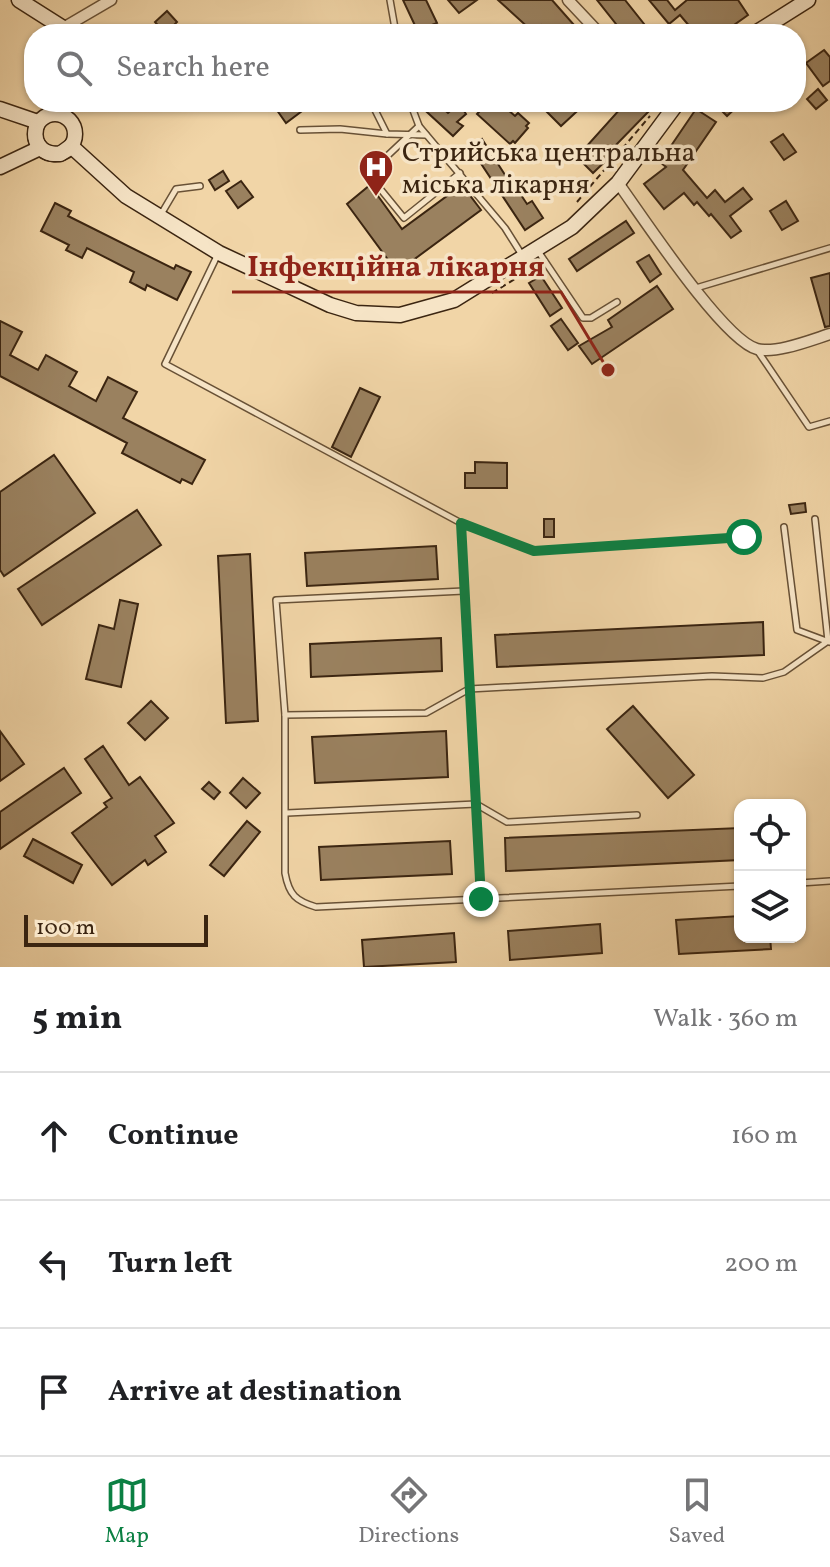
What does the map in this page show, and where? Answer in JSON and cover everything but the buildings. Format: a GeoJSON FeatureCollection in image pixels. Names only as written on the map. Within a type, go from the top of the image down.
{"type":"FeatureCollection","features":[{"type":"Feature","properties":{"kind":"main road"},"geometry":{"type":"LineString","coordinates":[[19,0],[55,24]]}},
{"type":"Feature","properties":{"kind":"main road"},"geometry":{"type":"LineString","coordinates":[[770,24],[808,0]]}},
{"type":"Feature","properties":{"kind":"main road"},"geometry":{"type":"LineString","coordinates":[[0,109],[38,122]]}},
{"type":"Feature","properties":{"kind":"main road"},"geometry":{"type":"LineString","coordinates":[[64,116],[66,112]]}},
{"type":"Feature","properties":{"kind":"main road"},"geometry":{"type":"LineString","coordinates":[[71,146],[126,196],[219,253],[330,305],[379,316],[425,310],[454,300],[572,227],[618,183],[666,112]]}},
{"type":"Feature","properties":{"kind":"main road"},"geometry":{"type":"LineString","coordinates":[[50,114],[64,116],[75,133],[71,146],[60,154],[46,152],[40,148],[35,135],[38,122],[50,114]]}},
{"type":"Feature","properties":{"kind":"main road"},"geometry":{"type":"LineString","coordinates":[[0,167],[40,148]]}},
{"type":"Feature","properties":{"kind":"street"},"geometry":{"type":"LineString","coordinates":[[76,24],[111,0]]}},
{"type":"Feature","properties":{"kind":"street"},"geometry":{"type":"LineString","coordinates":[[568,0],[591,24]]}},
{"type":"Feature","properties":{"kind":"street"},"geometry":{"type":"LineString","coordinates":[[618,183],[727,329],[757,349],[783,348],[830,334]]}},
{"type":"Feature","properties":{"kind":"lane"},"geometry":{"type":"LineString","coordinates":[[390,0],[394,24]]}},
{"type":"Feature","properties":{"kind":"lane"},"geometry":{"type":"LineString","coordinates":[[376,112],[387,134]]}},
{"type":"Feature","properties":{"kind":"lane"},"geometry":{"type":"LineString","coordinates":[[414,112],[426,135],[583,318],[591,318],[617,302]]}},
{"type":"Feature","properties":{"kind":"lane"},"geometry":{"type":"LineString","coordinates":[[419,126],[366,171],[404,218],[460,173]]}},
{"type":"Feature","properties":{"kind":"lane"},"geometry":{"type":"LineString","coordinates":[[300,130],[340,129],[426,135]]}},
{"type":"Feature","properties":{"kind":"lane"},"geometry":{"type":"LineString","coordinates":[[160,217],[176,189],[200,186]]}},
{"type":"Feature","properties":{"kind":"lane"},"geometry":{"type":"LineString","coordinates":[[695,289],[830,248]]}},
{"type":"Feature","properties":{"kind":"lane"},"geometry":{"type":"LineString","coordinates":[[219,253],[165,364],[461,523],[534,551],[744,537]]}},
{"type":"Feature","properties":{"kind":"lane"},"geometry":{"type":"LineString","coordinates":[[757,349],[809,427],[830,421]]}},
{"type":"Feature","properties":{"kind":"lane"},"geometry":{"type":"LineString","coordinates":[[815,519],[829,642]]}},
{"type":"Feature","properties":{"kind":"lane"},"geometry":{"type":"LineString","coordinates":[[461,523],[481,899]]}},
{"type":"Feature","properties":{"kind":"lane"},"geometry":{"type":"LineString","coordinates":[[784,527],[797,630],[829,642]]}},
{"type":"Feature","properties":{"kind":"lane"},"geometry":{"type":"LineString","coordinates":[[464,591],[276,600],[285,715],[285,873],[288,889],[297,902],[316,907],[734,886]]}},
{"type":"Feature","properties":{"kind":"lane"},"geometry":{"type":"LineString","coordinates":[[285,715],[426,713],[469,689],[712,676],[763,678],[784,672],[829,642]]}},
{"type":"Feature","properties":{"kind":"lane"},"geometry":{"type":"LineString","coordinates":[[287,813],[476,804],[507,822],[637,815]]}},
{"type":"Feature","properties":{"kind":"lane"},"geometry":{"type":"LineString","coordinates":[[806,883],[830,881]]}},
{"type":"Feature","properties":{"kind":"path"},"geometry":{"type":"LineString","coordinates":[[575,205],[652,113]]}},
{"type":"Feature","properties":{"kind":"place","name":"Стрийська центральна міська лікарня"},"geometry":{"type":"Point","coordinates":[376,198]}},
{"type":"Feature","properties":{"kind":"place","name":"Інфекційна лікарня"},"geometry":{"type":"Point","coordinates":[608,370]}},
{"type":"Feature","properties":{"kind":"route"},"geometry":{"type":"LineString","coordinates":[[481,899],[461,523],[534,551],[744,537]]}}]}
